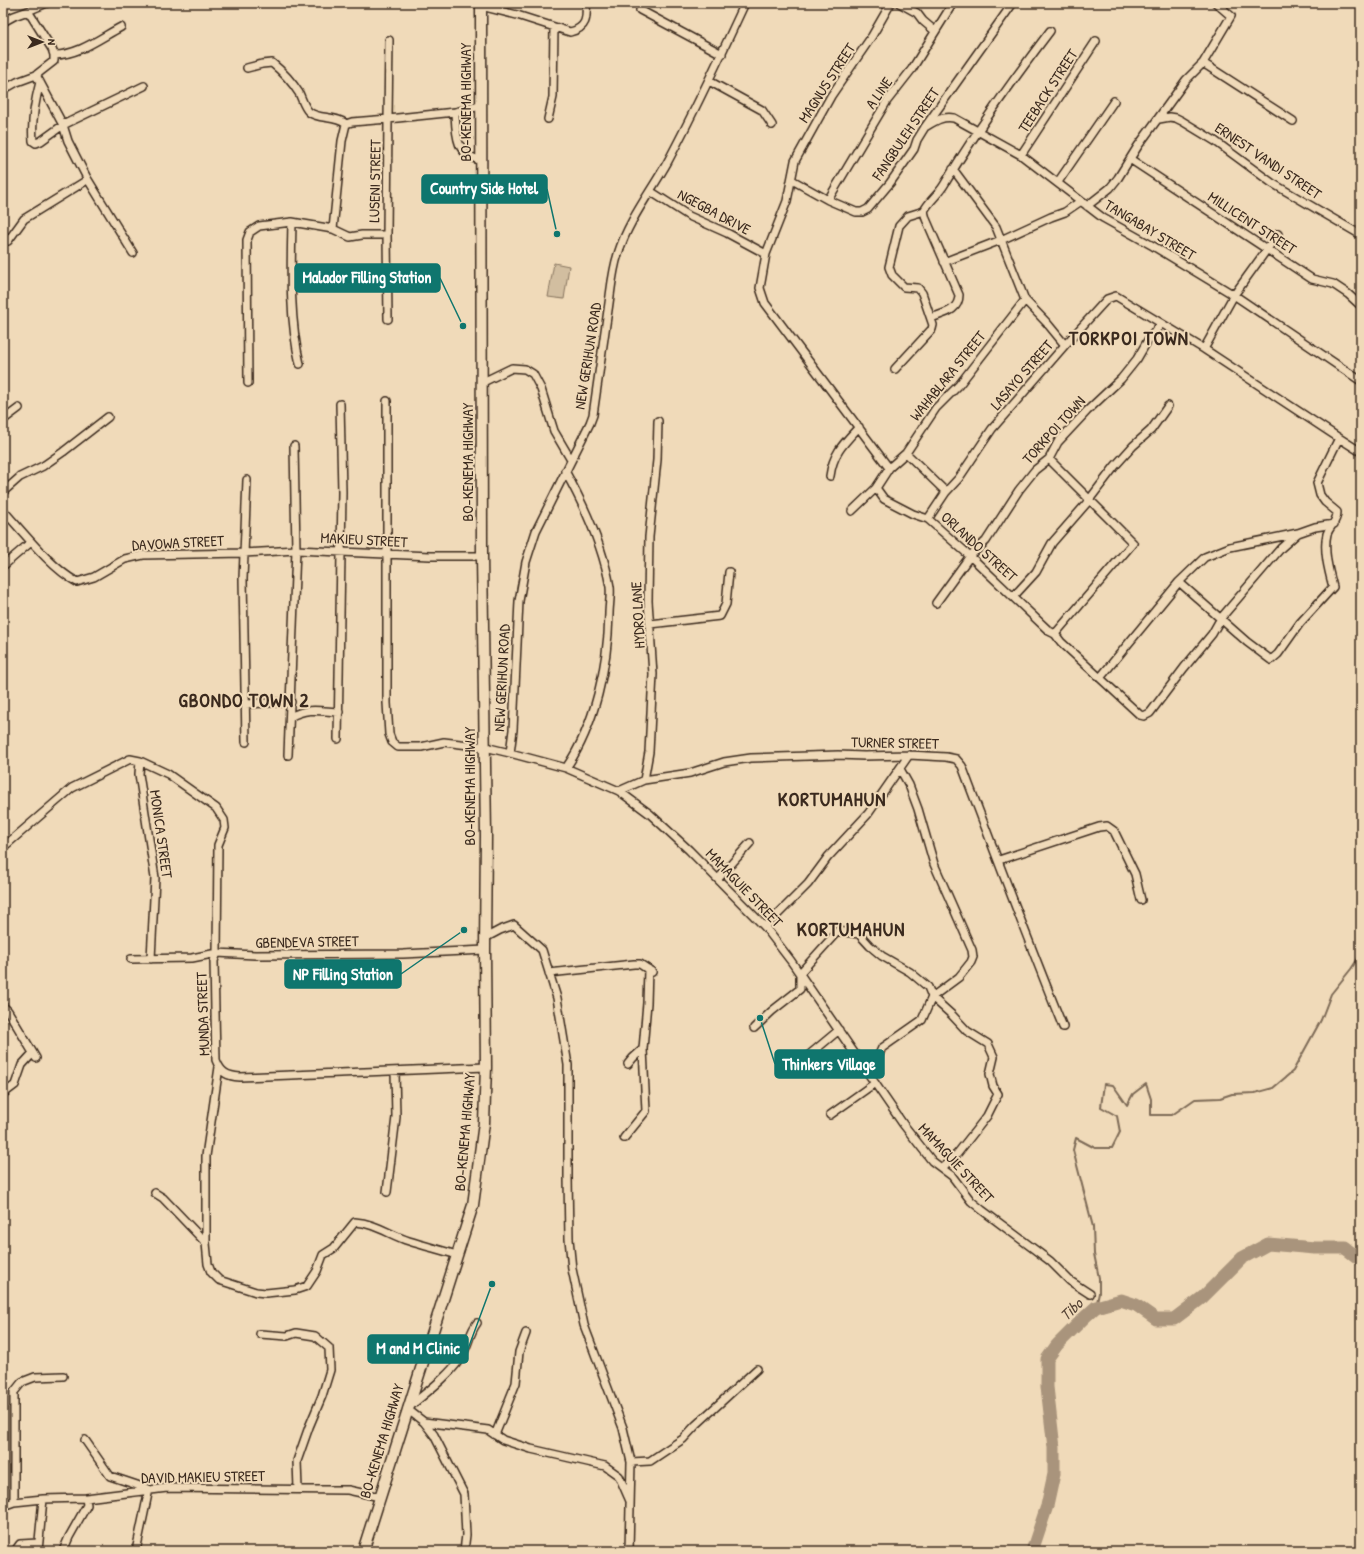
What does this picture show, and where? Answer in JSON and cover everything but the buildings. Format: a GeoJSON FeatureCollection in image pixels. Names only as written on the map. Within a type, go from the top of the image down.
{"type":"FeatureCollection","features":[{"type":"Feature","properties":{"kind":"highway","name":"BO-KENEMA HIGHWAY"},"geometry":{"type":"LineString","coordinates":[[363,1551],[407,1409],[473,1206],[484,1123],[486,1066],[485,747],[482,556],[483,382],[480,106],[481,4]]}},
{"type":"Feature","properties":{"kind":"street"},"geometry":{"type":"LineString","coordinates":[[3,22],[46,3]]}},
{"type":"Feature","properties":{"kind":"street"},"geometry":{"type":"LineString","coordinates":[[481,4],[570,32],[580,28],[585,22],[587,16],[586,3]]}},
{"type":"Feature","properties":{"kind":"street","name":"NEW GERIHUN ROAD"},"geometry":{"type":"LineString","coordinates":[[387,401],[388,734],[392,742],[398,747],[421,747],[444,742],[485,747],[510,753],[513,724],[519,601],[526,562],[536,531],[593,415],[611,283],[618,254],[625,234],[683,133],[745,3]]}},
{"type":"Feature","properties":{"kind":"street","name":"MAGNUS STREET"},"geometry":{"type":"LineString","coordinates":[[766,254],[787,201],[795,162],[802,147],[831,96],[872,36],[891,3]]}},
{"type":"Feature","properties":{"kind":"street"},"geometry":{"type":"LineString","coordinates":[[900,3],[917,13],[923,21],[935,31]]}},
{"type":"Feature","properties":{"kind":"street","name":"A LINE"},"geometry":{"type":"LineString","coordinates":[[828,200],[888,101],[912,69],[953,3]]}},
{"type":"Feature","properties":{"kind":"street","name":"FANGBULEH STREET"},"geometry":{"type":"LineString","coordinates":[[792,180],[828,200],[856,212],[862,212],[868,208],[890,183],[914,149],[917,140],[925,128],[1013,3]]}},
{"type":"Feature","properties":{"kind":"street"},"geometry":{"type":"LineString","coordinates":[[1087,206],[1110,188],[1138,146],[1186,80],[1203,63],[1231,16],[1216,3]]}},
{"type":"Feature","properties":{"kind":"street"},"geometry":{"type":"LineString","coordinates":[[640,10],[722,54]]}},
{"type":"Feature","properties":{"kind":"street"},"geometry":{"type":"LineString","coordinates":[[3,90],[36,75],[54,61],[52,49],[28,11]]}},
{"type":"Feature","properties":{"kind":"street"},"geometry":{"type":"LineString","coordinates":[[54,56],[65,56],[76,52],[121,27]]}},
{"type":"Feature","properties":{"kind":"street"},"geometry":{"type":"LineString","coordinates":[[548,119],[553,97],[554,27]]}},
{"type":"Feature","properties":{"kind":"street"},"geometry":{"type":"LineString","coordinates":[[895,369],[932,329],[933,325],[922,293],[918,288],[904,287],[892,276],[889,267],[899,226],[908,216],[924,211],[928,204],[938,194],[977,131],[1050,31]]}},
{"type":"Feature","properties":{"kind":"street"},"geometry":{"type":"LineString","coordinates":[[346,124],[352,122],[388,119],[389,40]]}},
{"type":"Feature","properties":{"kind":"street","name":"TEEBACK STREET"},"geometry":{"type":"LineString","coordinates":[[1021,155],[1096,41]]}},
{"type":"Feature","properties":{"kind":"street"},"geometry":{"type":"LineString","coordinates":[[247,68],[272,63],[281,70],[298,93],[308,111],[315,115],[342,120],[346,124]]}},
{"type":"Feature","properties":{"kind":"street"},"geometry":{"type":"LineString","coordinates":[[1203,63],[1293,121]]}},
{"type":"Feature","properties":{"kind":"street"},"geometry":{"type":"LineString","coordinates":[[36,75],[63,125],[68,141],[87,178],[133,253]]}},
{"type":"Feature","properties":{"kind":"street"},"geometry":{"type":"LineString","coordinates":[[709,81],[762,110],[772,126]]}},
{"type":"Feature","properties":{"kind":"street"},"geometry":{"type":"LineString","coordinates":[[40,82],[35,103],[33,141],[36,143],[63,125],[144,86]]}},
{"type":"Feature","properties":{"kind":"street"},"geometry":{"type":"LineString","coordinates":[[1058,182],[1114,101]]}},
{"type":"Feature","properties":{"kind":"street","name":"LUSENI STREET"},"geometry":{"type":"LineString","coordinates":[[248,383],[247,240],[250,232],[259,226],[292,222],[333,228],[350,237],[362,235],[387,235],[388,119],[455,112],[480,106]]}},
{"type":"Feature","properties":{"kind":"street"},"geometry":{"type":"LineString","coordinates":[[455,112],[456,133],[460,147],[468,156],[481,160]]}},
{"type":"Feature","properties":{"kind":"street","name":"TANGABAY STREET"},"geometry":{"type":"LineString","coordinates":[[925,128],[940,118],[947,116],[954,118],[1021,155],[1103,218],[1234,295],[1361,381]]}},
{"type":"Feature","properties":{"kind":"street","name":"ERNEST VANDI STREET"},"geometry":{"type":"LineString","coordinates":[[1158,119],[1170,117],[1182,121],[1215,141],[1272,183],[1361,235]]}},
{"type":"Feature","properties":{"kind":"street"},"geometry":{"type":"LineString","coordinates":[[333,228],[342,141],[346,124]]}},
{"type":"Feature","properties":{"kind":"street","name":"MILLICENT STREET"},"geometry":{"type":"LineString","coordinates":[[1130,159],[1312,278],[1333,284],[1348,294],[1361,306]]}},
{"type":"Feature","properties":{"kind":"street"},"geometry":{"type":"LineString","coordinates":[[953,169],[996,227],[1025,300],[1065,344]]}},
{"type":"Feature","properties":{"kind":"street"},"geometry":{"type":"LineString","coordinates":[[8,241],[24,219],[87,178]]}},
{"type":"Feature","properties":{"kind":"street","name":"NGEGBA DRIVE"},"geometry":{"type":"LineString","coordinates":[[650,191],[689,216],[727,233],[766,254]]}},
{"type":"Feature","properties":{"kind":"street"},"geometry":{"type":"LineString","coordinates":[[944,262],[1001,240],[1065,212],[1081,201]]}},
{"type":"Feature","properties":{"kind":"street"},"geometry":{"type":"LineString","coordinates":[[924,211],[958,295],[959,301],[954,308],[931,318]]}},
{"type":"Feature","properties":{"kind":"street"},"geometry":{"type":"LineString","coordinates":[[292,222],[292,310],[295,346],[300,364]]}},
{"type":"Feature","properties":{"kind":"street"},"geometry":{"type":"LineString","coordinates":[[1204,349],[1234,295],[1278,234]]}},
{"type":"Feature","properties":{"kind":"street"},"geometry":{"type":"LineString","coordinates":[[387,235],[388,319]]}},
{"type":"Feature","properties":{"kind":"street"},"geometry":{"type":"LineString","coordinates":[[766,254],[760,288],[765,303],[890,468],[876,488],[852,511]]}},
{"type":"Feature","properties":{"kind":"street","name":"LASAYO STREET"},"geometry":{"type":"LineString","coordinates":[[928,520],[946,492],[959,478],[992,429],[1065,344],[1108,299],[1116,296],[1204,349],[1361,452]]}},
{"type":"Feature","properties":{"kind":"street","name":"WAHABLARA STREET"},"geometry":{"type":"LineString","coordinates":[[890,468],[906,453],[936,408],[959,385],[1025,300]]}},
{"type":"Feature","properties":{"kind":"street","name":"TORKPOI TOWN"},"geometry":{"type":"LineString","coordinates":[[936,603],[970,556],[986,541],[1019,490],[1035,470],[1049,459],[1058,442],[1087,411],[1121,379],[1138,359],[1148,340],[1161,324]]}},
{"type":"Feature","properties":{"kind":"street"},"geometry":{"type":"LineString","coordinates":[[483,382],[512,368],[525,369],[533,374],[542,389],[554,431],[571,460]]}},
{"type":"Feature","properties":{"kind":"street"},"geometry":{"type":"LineString","coordinates":[[338,739],[342,492],[340,404]]}},
{"type":"Feature","properties":{"kind":"street"},"geometry":{"type":"LineString","coordinates":[[1014,596],[1036,572],[1052,543],[1089,500],[1115,466],[1133,446],[1151,430],[1168,406]]}},
{"type":"Feature","properties":{"kind":"street"},"geometry":{"type":"LineString","coordinates":[[3,420],[19,408]]}},
{"type":"Feature","properties":{"kind":"street"},"geometry":{"type":"LineString","coordinates":[[3,492],[20,477],[43,466],[108,417]]}},
{"type":"Feature","properties":{"kind":"street","name":"HYDRO LANE"},"geometry":{"type":"LineString","coordinates":[[644,780],[649,752],[653,653],[648,600],[649,537],[658,460],[658,421]]}},
{"type":"Feature","properties":{"kind":"street"},"geometry":{"type":"LineString","coordinates":[[830,476],[832,464],[838,449],[858,427]]}},
{"type":"Feature","properties":{"kind":"street"},"geometry":{"type":"LineString","coordinates":[[1179,582],[1247,642],[1271,660],[1278,654],[1300,623],[1333,587],[1326,556],[1327,534],[1337,519],[1337,512],[1320,495],[1317,483],[1338,438]]}},
{"type":"Feature","properties":{"kind":"street"},"geometry":{"type":"LineString","coordinates":[[288,755],[291,702],[290,669],[296,550],[294,446]]}},
{"type":"Feature","properties":{"kind":"street"},"geometry":{"type":"LineString","coordinates":[[906,453],[946,492]]}},
{"type":"Feature","properties":{"kind":"street"},"geometry":{"type":"LineString","coordinates":[[1049,459],[1133,543],[1055,634]]}},
{"type":"Feature","properties":{"kind":"street"},"geometry":{"type":"LineString","coordinates":[[565,471],[577,492],[597,540],[610,588],[609,634],[606,657],[592,718],[575,755],[566,768]]}},
{"type":"Feature","properties":{"kind":"street"},"geometry":{"type":"LineString","coordinates":[[246,742],[243,580],[247,480]]}},
{"type":"Feature","properties":{"kind":"street","name":"ORLANDO STREET"},"geometry":{"type":"LineString","coordinates":[[876,488],[884,499],[928,520],[970,556],[1140,715],[1144,716],[1150,713],[1212,634],[1221,618]]}},
{"type":"Feature","properties":{"kind":"street","name":"DAVOWA STREET"},"geometry":{"type":"LineString","coordinates":[[3,510],[31,542],[67,576],[77,582],[94,577],[125,559],[143,556],[244,553]]}},
{"type":"Feature","properties":{"kind":"street"},"geometry":{"type":"LineString","coordinates":[[1100,678],[1179,582],[1205,557],[1230,547],[1334,524]]}},
{"type":"Feature","properties":{"kind":"street"},"geometry":{"type":"LineString","coordinates":[[1221,618],[1281,548],[1298,533]]}},
{"type":"Feature","properties":{"kind":"street"},"geometry":{"type":"LineString","coordinates":[[3,566],[31,542]]}},
{"type":"Feature","properties":{"kind":"street","name":"MAKIEU STREET"},"geometry":{"type":"LineString","coordinates":[[244,553],[296,550],[482,556]]}},
{"type":"Feature","properties":{"kind":"street"},"geometry":{"type":"LineString","coordinates":[[650,624],[720,616],[726,604],[729,572]]}},
{"type":"Feature","properties":{"kind":"street"},"geometry":{"type":"LineString","coordinates":[[245,704],[291,702]]}},
{"type":"Feature","properties":{"kind":"street"},"geometry":{"type":"LineString","coordinates":[[290,717],[301,711],[312,710],[339,712]]}},
{"type":"Feature","properties":{"kind":"street","name":"MAMAGUIE STREET"},"geometry":{"type":"LineString","coordinates":[[510,753],[566,768],[619,791],[650,814],[690,850],[765,927],[800,973],[860,1063],[909,1132],[932,1161],[952,1176],[971,1201],[1050,1261],[1070,1281],[1090,1294]]}},
{"type":"Feature","properties":{"kind":"street","name":"TURNER STREET"},"geometry":{"type":"LineString","coordinates":[[644,780],[690,773],[724,762],[751,758],[838,755],[909,755],[956,759],[962,766],[999,860],[1035,959],[1063,1027]]}},
{"type":"Feature","properties":{"kind":"street"},"geometry":{"type":"LineString","coordinates":[[765,927],[808,884],[828,857],[868,814],[909,755]]}},
{"type":"Feature","properties":{"kind":"street"},"geometry":{"type":"LineString","coordinates":[[3,845],[7,844],[72,788],[130,759],[140,761]]}},
{"type":"Feature","properties":{"kind":"street","name":"MUNDA STREET"},"geometry":{"type":"LineString","coordinates":[[140,761],[168,774],[216,808],[224,820],[225,828],[218,845],[217,953],[214,961],[214,989],[216,1060],[219,1067],[226,1075],[240,1077],[486,1066]]}},
{"type":"Feature","properties":{"kind":"street","name":"MONICA STREET"},"geometry":{"type":"LineString","coordinates":[[140,761],[139,774],[155,878],[151,959]]}},
{"type":"Feature","properties":{"kind":"street"},"geometry":{"type":"LineString","coordinates":[[860,1063],[876,1061],[882,1048],[922,1020],[932,997],[959,977],[971,962],[973,957],[972,950],[934,864],[918,809],[909,786],[900,769]]}},
{"type":"Feature","properties":{"kind":"street"},"geometry":{"type":"LineString","coordinates":[[619,791],[644,780]]}},
{"type":"Feature","properties":{"kind":"street"},"geometry":{"type":"LineString","coordinates":[[999,860],[1099,827],[1108,826],[1114,832],[1136,874],[1141,900]]}},
{"type":"Feature","properties":{"kind":"street"},"geometry":{"type":"LineString","coordinates":[[718,879],[750,843]]}},
{"type":"Feature","properties":{"kind":"street"},"geometry":{"type":"LineString","coordinates":[[485,938],[514,925],[542,950],[557,998],[568,1064],[569,1239],[572,1269],[584,1325],[624,1428],[631,1462],[629,1551]]}},
{"type":"Feature","properties":{"kind":"street"},"geometry":{"type":"LineString","coordinates":[[754,1028],[772,1011],[800,989],[800,973],[838,931],[859,934],[882,956],[910,972],[928,987],[932,997],[967,1031],[988,1044],[994,1057],[990,1074],[992,1086],[998,1094],[987,1116],[956,1154],[942,1168]]}},
{"type":"Feature","properties":{"kind":"street","name":"GBENDEVA STREET"},"geometry":{"type":"LineString","coordinates":[[131,959],[192,958],[217,953],[255,955],[403,954],[485,950]]}},
{"type":"Feature","properties":{"kind":"street"},"geometry":{"type":"LineString","coordinates":[[549,973],[634,964],[640,964],[650,971],[643,1049],[646,1112],[624,1138]]}},
{"type":"Feature","properties":{"kind":"street"},"geometry":{"type":"LineString","coordinates":[[3,1006],[8,1011],[34,1056],[22,1065],[15,1085],[3,1094]]}},
{"type":"Feature","properties":{"kind":"street"},"geometry":{"type":"LineString","coordinates":[[797,1065],[838,1030]]}},
{"type":"Feature","properties":{"kind":"street"},"geometry":{"type":"LineString","coordinates":[[628,1064],[643,1049]]}},
{"type":"Feature","properties":{"kind":"street"},"geometry":{"type":"LineString","coordinates":[[219,1067],[206,1156],[206,1242],[208,1264],[211,1272],[219,1280],[256,1292],[266,1293],[295,1290],[308,1286],[317,1271],[323,1255],[334,1248],[355,1222],[363,1223],[383,1230],[407,1241],[458,1255]]}},
{"type":"Feature","properties":{"kind":"street"},"geometry":{"type":"LineString","coordinates":[[387,1192],[396,1117],[395,1071]]}},
{"type":"Feature","properties":{"kind":"street"},"geometry":{"type":"LineString","coordinates":[[830,1115],[875,1083]]}},
{"type":"Feature","properties":{"kind":"street"},"geometry":{"type":"LineString","coordinates":[[154,1193],[163,1198],[206,1242]]}},
{"type":"Feature","properties":{"kind":"street"},"geometry":{"type":"LineString","coordinates":[[464,1551],[466,1535],[464,1494],[434,1435],[424,1422],[407,1409],[443,1379],[461,1358],[473,1328],[477,1322]]}},
{"type":"Feature","properties":{"kind":"street"},"geometry":{"type":"LineString","coordinates":[[495,1435],[516,1383],[519,1352],[526,1332]]}},
{"type":"Feature","properties":{"kind":"street"},"geometry":{"type":"LineString","coordinates":[[260,1334],[287,1336],[296,1334],[315,1336],[329,1348],[330,1370],[322,1396],[309,1426],[297,1461],[298,1489]]}},
{"type":"Feature","properties":{"kind":"street"},"geometry":{"type":"LineString","coordinates":[[631,1462],[650,1461],[683,1439],[696,1425],[757,1369]]}},
{"type":"Feature","properties":{"kind":"street"},"geometry":{"type":"LineString","coordinates":[[14,1502],[14,1392],[22,1382],[35,1378],[63,1376]]}},
{"type":"Feature","properties":{"kind":"street"},"geometry":{"type":"LineString","coordinates":[[424,1422],[488,1430],[503,1440],[531,1449],[606,1466],[619,1476],[630,1503]]}},
{"type":"Feature","properties":{"kind":"street"},"geometry":{"type":"LineString","coordinates":[[85,1440],[110,1476],[149,1489],[136,1551]]}},
{"type":"Feature","properties":{"kind":"street","name":"DAVID MAKIEU STREET"},"geometry":{"type":"LineString","coordinates":[[3,1506],[14,1502],[43,1499],[86,1498],[149,1489],[167,1488],[348,1490],[380,1497]]}},
{"type":"Feature","properties":{"kind":"street"},"geometry":{"type":"LineString","coordinates":[[63,1551],[86,1505],[86,1498]]}},
{"type":"Feature","properties":{"kind":"street"},"geometry":{"type":"LineString","coordinates":[[15,1551],[20,1544],[38,1547],[43,1499]]}},
{"type":"Feature","properties":{"kind":"shaded area"},"geometry":{"type":"Polygon","coordinates":[[[554,263],[569,266],[564,299],[548,297],[554,263]]]}},
{"type":"Feature","properties":{"kind":"waterway"},"geometry":{"type":"LineString","coordinates":[[1096,1307],[1099,1293],[1099,1278],[1094,1254],[1093,1227],[1073,1150],[1076,1138],[1095,1148],[1112,1148],[1120,1132],[1117,1116],[1101,1107],[1104,1084],[1113,1085],[1127,1105],[1133,1094],[1146,1084],[1151,1099],[1151,1115],[1172,1115],[1195,1099],[1220,1098],[1232,1094],[1255,1093],[1273,1088],[1293,1071],[1321,1020],[1331,994],[1361,954]]}},
{"type":"Feature","properties":{"kind":"waterway","name":"Tibo"},"geometry":{"type":"LineString","coordinates":[[1032,1551],[1047,1506],[1054,1474],[1054,1448],[1047,1387],[1047,1359],[1057,1345],[1096,1307],[1121,1300],[1136,1305],[1156,1319],[1174,1319],[1203,1297],[1242,1258],[1268,1244],[1315,1248],[1345,1248],[1361,1260]]}},
{"type":"Feature","properties":{"kind":"place","name":"Country Side Hotel"},"geometry":{"type":"Point","coordinates":[557,234]}},
{"type":"Feature","properties":{"kind":"place","name":"Malador Filling Station"},"geometry":{"type":"Point","coordinates":[463,326]}},
{"type":"Feature","properties":{"kind":"place","name":"NP Filling Station"},"geometry":{"type":"Point","coordinates":[464,930]}},
{"type":"Feature","properties":{"kind":"place","name":"Thinkers Village"},"geometry":{"type":"Point","coordinates":[760,1018]}},
{"type":"Feature","properties":{"kind":"place","name":"M and M Clinic"},"geometry":{"type":"Point","coordinates":[492,1284]}},
{"type":"Feature","properties":{"kind":"district","name":"TORKPOI TOWN"},"geometry":{"type":"Point","coordinates":[1129,338]}},
{"type":"Feature","properties":{"kind":"district","name":"GBONDO TOWN 2"},"geometry":{"type":"Point","coordinates":[244,700]}},
{"type":"Feature","properties":{"kind":"district","name":"KORTUMAHUN"},"geometry":{"type":"Point","coordinates":[832,799]}},
{"type":"Feature","properties":{"kind":"district","name":"KORTUMAHUN"},"geometry":{"type":"Point","coordinates":[851,929]}}]}
